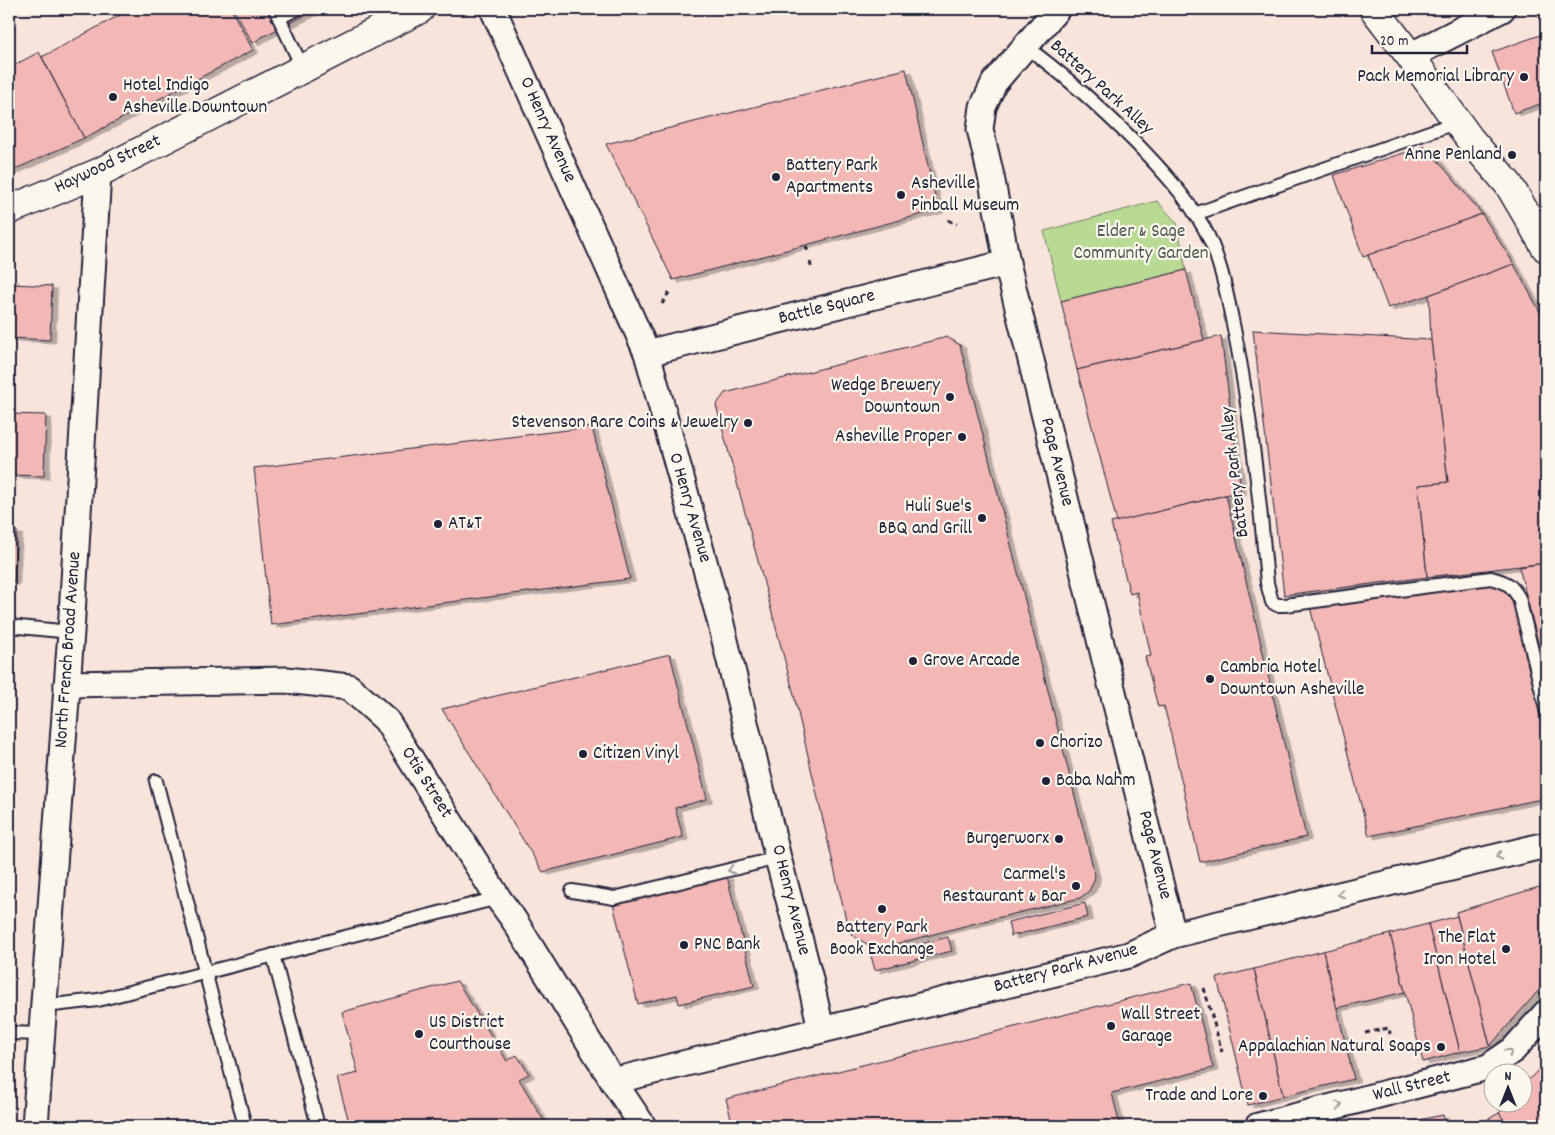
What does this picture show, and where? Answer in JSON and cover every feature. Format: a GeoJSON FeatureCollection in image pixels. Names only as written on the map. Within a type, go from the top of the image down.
{"type":"FeatureCollection","features":[{"type":"Feature","properties":{"kind":"street","name":"Haywood Street"},"geometry":{"type":"LineString","coordinates":[[9,210],[98,173],[420,9]]}},
{"type":"Feature","properties":{"kind":"street","name":"O Henry Avenue"},"geometry":{"type":"LineString","coordinates":[[493,9],[647,354],[720,620],[821,1029]]}},
{"type":"Feature","properties":{"kind":"street","name":"Page Avenue"},"geometry":{"type":"LineString","coordinates":[[1057,9],[994,83],[983,107],[980,129],[1007,263],[1174,935]]}},
{"type":"Feature","properties":{"kind":"street"},"geometry":{"type":"LineString","coordinates":[[1374,9],[1458,122],[1509,185],[1546,248]]}},
{"type":"Feature","properties":{"kind":"street"},"geometry":{"type":"LineString","coordinates":[[1410,56],[1502,9]]}},
{"type":"Feature","properties":{"kind":"street","name":"North French Broad Avenue"},"geometry":{"type":"LineString","coordinates":[[35,1126],[71,632],[98,173]]}},
{"type":"Feature","properties":{"kind":"street","name":"Battle Square"},"geometry":{"type":"LineString","coordinates":[[647,354],[1007,263]]}},
{"type":"Feature","properties":{"kind":"street","name":"Otis Street"},"geometry":{"type":"LineString","coordinates":[[67,684],[286,680],[348,687],[386,720],[643,1126]]}},
{"type":"Feature","properties":{"kind":"street","name":"Battery Park Avenue"},"geometry":{"type":"LineString","coordinates":[[613,1081],[1129,955],[1174,935],[1546,845]]}},
{"type":"Feature","properties":{"kind":"street","name":"Wall Street"},"geometry":{"type":"LineString","coordinates":[[1258,1126],[1488,1067],[1513,1050],[1546,1013]]}},
{"type":"Feature","properties":{"kind":"lane"},"geometry":{"type":"LineString","coordinates":[[297,9],[277,13],[303,69]]}},
{"type":"Feature","properties":{"kind":"lane","name":"Battery Park Alley"},"geometry":{"type":"LineString","coordinates":[[1025,46],[1067,78],[1162,170],[1189,203],[1205,230],[1217,258],[1240,358],[1251,433],[1267,583],[1272,602],[1286,604],[1490,578],[1501,580],[1508,583],[1518,598],[1546,708]]}},
{"type":"Feature","properties":{"kind":"lane"},"geometry":{"type":"LineString","coordinates":[[1196,214],[1458,122]]}},
{"type":"Feature","properties":{"kind":"lane"},"geometry":{"type":"LineString","coordinates":[[9,626],[71,632]]}},
{"type":"Feature","properties":{"kind":"lane"},"geometry":{"type":"LineString","coordinates":[[156,781],[245,1126]]}},
{"type":"Feature","properties":{"kind":"lane"},"geometry":{"type":"LineString","coordinates":[[572,892],[614,898],[778,858]]}},
{"type":"Feature","properties":{"kind":"lane"},"geometry":{"type":"LineString","coordinates":[[44,1006],[98,1000],[498,898]]}},
{"type":"Feature","properties":{"kind":"lane"},"geometry":{"type":"LineString","coordinates":[[273,955],[318,1126]]}},
{"type":"Feature","properties":{"kind":"lane"},"geometry":{"type":"LineString","coordinates":[[9,1033],[42,1034]]}},
{"type":"Feature","properties":{"kind":"path"},"geometry":{"type":"LineString","coordinates":[[948,220],[957,224]]}},
{"type":"Feature","properties":{"kind":"path"},"geometry":{"type":"LineString","coordinates":[[806,246],[808,252]]}},
{"type":"Feature","properties":{"kind":"path"},"geometry":{"type":"LineString","coordinates":[[810,262],[812,270]]}},
{"type":"Feature","properties":{"kind":"path"},"geometry":{"type":"LineString","coordinates":[[662,304],[671,289]]}},
{"type":"Feature","properties":{"kind":"path"},"geometry":{"type":"LineString","coordinates":[[1204,988],[1222,1052]]}},
{"type":"Feature","properties":{"kind":"path"},"geometry":{"type":"LineString","coordinates":[[1365,1033],[1389,1028],[1390,1034]]}},
{"type":"Feature","properties":{"kind":"green space","name":"Elder & Sage Community Garden"},"geometry":{"type":"Polygon","coordinates":[[[1157,201],[1177,223],[1186,270],[1061,301],[1044,231],[1157,201]]]}},
{"type":"Feature","properties":{"kind":"building","name":"Hotel Indigo Asheville Downtown"},"geometry":{"type":"Polygon","coordinates":[[[131,9],[231,9],[253,50],[84,138],[42,57],[131,9]]]}},
{"type":"Feature","properties":{"kind":"building"},"geometry":{"type":"Polygon","coordinates":[[[233,9],[318,9],[253,43],[233,9]]]}},
{"type":"Feature","properties":{"kind":"building","name":"Pack Memorial Library"},"geometry":{"type":"Polygon","coordinates":[[[1546,33],[1546,102],[1514,113],[1492,52],[1546,33]]]}},
{"type":"Feature","properties":{"kind":"building"},"geometry":{"type":"Polygon","coordinates":[[[39,52],[84,138],[9,172],[9,68],[39,52]]]}},
{"type":"Feature","properties":{"kind":"building","name":"Battery Park Apartments"},"geometry":{"type":"Polygon","coordinates":[[[906,69],[938,210],[673,280],[606,144],[906,69]]]}},
{"type":"Feature","properties":{"kind":"building"},"geometry":{"type":"Polygon","coordinates":[[[1426,146],[1482,214],[1363,257],[1334,175],[1426,146]]]}},
{"type":"Feature","properties":{"kind":"building"},"geometry":{"type":"Polygon","coordinates":[[[1482,214],[1514,264],[1388,308],[1368,255],[1482,214]]]}},
{"type":"Feature","properties":{"kind":"building"},"geometry":{"type":"Polygon","coordinates":[[[1514,264],[1546,323],[1546,563],[1427,577],[1418,485],[1448,482],[1431,340],[1429,295],[1514,264]]]}},
{"type":"Feature","properties":{"kind":"building"},"geometry":{"type":"Polygon","coordinates":[[[1186,270],[1204,340],[1077,370],[1061,301],[1186,270]]]}},
{"type":"Feature","properties":{"kind":"building"},"geometry":{"type":"Polygon","coordinates":[[[9,278],[13,279],[13,284],[52,286],[50,340],[9,338],[9,278]]]}},
{"type":"Feature","properties":{"kind":"building"},"geometry":{"type":"Polygon","coordinates":[[[1253,330],[1431,340],[1448,482],[1418,485],[1427,577],[1284,595],[1253,330]]]}},
{"type":"Feature","properties":{"kind":"building"},"geometry":{"type":"Polygon","coordinates":[[[1221,336],[1241,491],[1117,522],[1077,370],[1221,336]]]}},
{"type":"Feature","properties":{"kind":"building","name":"Grove Arcade"},"geometry":{"type":"Polygon","coordinates":[[[947,337],[960,345],[1095,875],[1089,891],[1080,898],[884,947],[870,946],[852,935],[847,924],[793,691],[716,405],[725,393],[947,337]]]}},
{"type":"Feature","properties":{"kind":"building"},"geometry":{"type":"Polygon","coordinates":[[[9,414],[46,415],[44,476],[9,475],[9,414]]]}},
{"type":"Feature","properties":{"kind":"building","name":"AT&T"},"geometry":{"type":"Polygon","coordinates":[[[592,427],[630,579],[271,625],[254,468],[592,427]]]}},
{"type":"Feature","properties":{"kind":"building","name":"Cambria Hotel Downtown Asheville"},"geometry":{"type":"Polygon","coordinates":[[[1226,495],[1306,837],[1200,862],[1164,706],[1158,707],[1145,657],[1151,656],[1137,592],[1130,594],[1111,523],[1226,495]]]}},
{"type":"Feature","properties":{"kind":"building"},"geometry":{"type":"Polygon","coordinates":[[[9,531],[17,531],[14,582],[9,582],[9,531]]]}},
{"type":"Feature","properties":{"kind":"building"},"geometry":{"type":"Polygon","coordinates":[[[1546,563],[1546,674],[1519,567],[1546,563]]]}},
{"type":"Feature","properties":{"kind":"building"},"geometry":{"type":"Polygon","coordinates":[[[1494,584],[1509,593],[1518,607],[1546,748],[1546,798],[1369,836],[1310,607],[1494,584]]]}},
{"type":"Feature","properties":{"kind":"building","name":"Citizen Vinyl"},"geometry":{"type":"Polygon","coordinates":[[[670,654],[707,799],[675,808],[683,837],[543,872],[442,709],[670,654]]]}},
{"type":"Feature","properties":{"kind":"building","name":"PNC Bank"},"geometry":{"type":"Polygon","coordinates":[[[727,876],[754,986],[679,1004],[677,995],[638,1004],[613,904],[727,876]]]}},
{"type":"Feature","properties":{"kind":"building","name":"The Flat Iron Hotel"},"geometry":{"type":"Polygon","coordinates":[[[1546,885],[1546,982],[1490,1046],[1456,912],[1546,885]]]}},
{"type":"Feature","properties":{"kind":"building"},"geometry":{"type":"Polygon","coordinates":[[[1085,903],[1088,917],[1011,936],[1008,922],[1085,903]]]}},
{"type":"Feature","properties":{"kind":"building"},"geometry":{"type":"Polygon","coordinates":[[[1457,916],[1490,1046],[1460,1052],[1428,924],[1457,916]]]}},
{"type":"Feature","properties":{"kind":"building"},"geometry":{"type":"Polygon","coordinates":[[[1428,924],[1460,1052],[1423,1062],[1390,934],[1428,924]]]}},
{"type":"Feature","properties":{"kind":"building"},"geometry":{"type":"Polygon","coordinates":[[[1390,934],[1405,992],[1336,1008],[1323,951],[1390,934]]]}},
{"type":"Feature","properties":{"kind":"building"},"geometry":{"type":"Polygon","coordinates":[[[948,937],[952,951],[875,970],[871,956],[948,937]]]}},
{"type":"Feature","properties":{"kind":"building"},"geometry":{"type":"Polygon","coordinates":[[[1323,951],[1354,1079],[1283,1096],[1254,969],[1323,951]]]}},
{"type":"Feature","properties":{"kind":"building"},"geometry":{"type":"Polygon","coordinates":[[[1254,969],[1283,1096],[1248,1105],[1217,978],[1254,969]]]}},
{"type":"Feature","properties":{"kind":"building","name":"US District Courthouse"},"geometry":{"type":"Polygon","coordinates":[[[457,981],[507,1061],[517,1055],[529,1074],[519,1079],[547,1126],[350,1126],[337,1078],[358,1073],[342,1012],[457,981]]]}},
{"type":"Feature","properties":{"kind":"building","name":"Wall Street Garage"},"geometry":{"type":"Polygon","coordinates":[[[1191,983],[1213,1068],[1112,1093],[1120,1126],[733,1126],[726,1099],[1191,983]]]}},
{"type":"Feature","properties":{"kind":"building"},"geometry":{"type":"Polygon","coordinates":[[[1541,1067],[1546,1073],[1546,1126],[1508,1126],[1500,1112],[1532,1112],[1532,1076],[1541,1067]]]}},
{"type":"Feature","properties":{"kind":"building"},"geometry":{"type":"Polygon","coordinates":[[[1499,1113],[1508,1126],[1476,1126],[1499,1113]]]}},
{"type":"Feature","properties":{"kind":"building"},"geometry":{"type":"Polygon","coordinates":[[[1443,1115],[1446,1126],[1390,1126],[1443,1115]]]}},
{"type":"Feature","properties":{"kind":"place","name":"Pack Memorial Library"},"geometry":{"type":"Point","coordinates":[1524,77]}},
{"type":"Feature","properties":{"kind":"place","name":"Hotel Indigo Asheville Downtown"},"geometry":{"type":"Point","coordinates":[113,97]}},
{"type":"Feature","properties":{"kind":"place","name":"Anne Penland"},"geometry":{"type":"Point","coordinates":[1512,155]}},
{"type":"Feature","properties":{"kind":"place","name":"Battery Park Apartments"},"geometry":{"type":"Point","coordinates":[776,177]}},
{"type":"Feature","properties":{"kind":"place","name":"Asheville Pinball Museum"},"geometry":{"type":"Point","coordinates":[901,195]}},
{"type":"Feature","properties":{"kind":"place","name":"Wedge Brewery Downtown"},"geometry":{"type":"Point","coordinates":[950,397]}},
{"type":"Feature","properties":{"kind":"place","name":"Stevenson Rare Coins & Jewelry"},"geometry":{"type":"Point","coordinates":[748,423]}},
{"type":"Feature","properties":{"kind":"place","name":"Asheville Proper"},"geometry":{"type":"Point","coordinates":[962,437]}},
{"type":"Feature","properties":{"kind":"place","name":"Huli Sue's BBQ and Grill"},"geometry":{"type":"Point","coordinates":[982,518]}},
{"type":"Feature","properties":{"kind":"place","name":"AT&T"},"geometry":{"type":"Point","coordinates":[438,524]}},
{"type":"Feature","properties":{"kind":"place","name":"Grove Arcade"},"geometry":{"type":"Point","coordinates":[913,661]}},
{"type":"Feature","properties":{"kind":"place","name":"Cambria Hotel Downtown Asheville"},"geometry":{"type":"Point","coordinates":[1210,679]}},
{"type":"Feature","properties":{"kind":"place","name":"Chorizo"},"geometry":{"type":"Point","coordinates":[1040,743]}},
{"type":"Feature","properties":{"kind":"place","name":"Citizen Vinyl"},"geometry":{"type":"Point","coordinates":[583,754]}},
{"type":"Feature","properties":{"kind":"place","name":"Baba Nahm"},"geometry":{"type":"Point","coordinates":[1046,781]}},
{"type":"Feature","properties":{"kind":"place","name":"Burgerworx"},"geometry":{"type":"Point","coordinates":[1059,839]}},
{"type":"Feature","properties":{"kind":"place","name":"Carmel's Restaurant & Bar"},"geometry":{"type":"Point","coordinates":[1076,886]}},
{"type":"Feature","properties":{"kind":"place","name":"Battery Park Book Exchange"},"geometry":{"type":"Point","coordinates":[882,909]}},
{"type":"Feature","properties":{"kind":"place","name":"PNC Bank"},"geometry":{"type":"Point","coordinates":[684,945]}},
{"type":"Feature","properties":{"kind":"place","name":"The Flat Iron Hotel"},"geometry":{"type":"Point","coordinates":[1506,949]}},
{"type":"Feature","properties":{"kind":"place","name":"Wall Street Garage"},"geometry":{"type":"Point","coordinates":[1111,1026]}},
{"type":"Feature","properties":{"kind":"place","name":"US District Courthouse"},"geometry":{"type":"Point","coordinates":[419,1034]}},
{"type":"Feature","properties":{"kind":"place","name":"Appalachian Natural Soaps"},"geometry":{"type":"Point","coordinates":[1441,1047]}},
{"type":"Feature","properties":{"kind":"place","name":"Trade and Lore"},"geometry":{"type":"Point","coordinates":[1263,1096]}}]}
